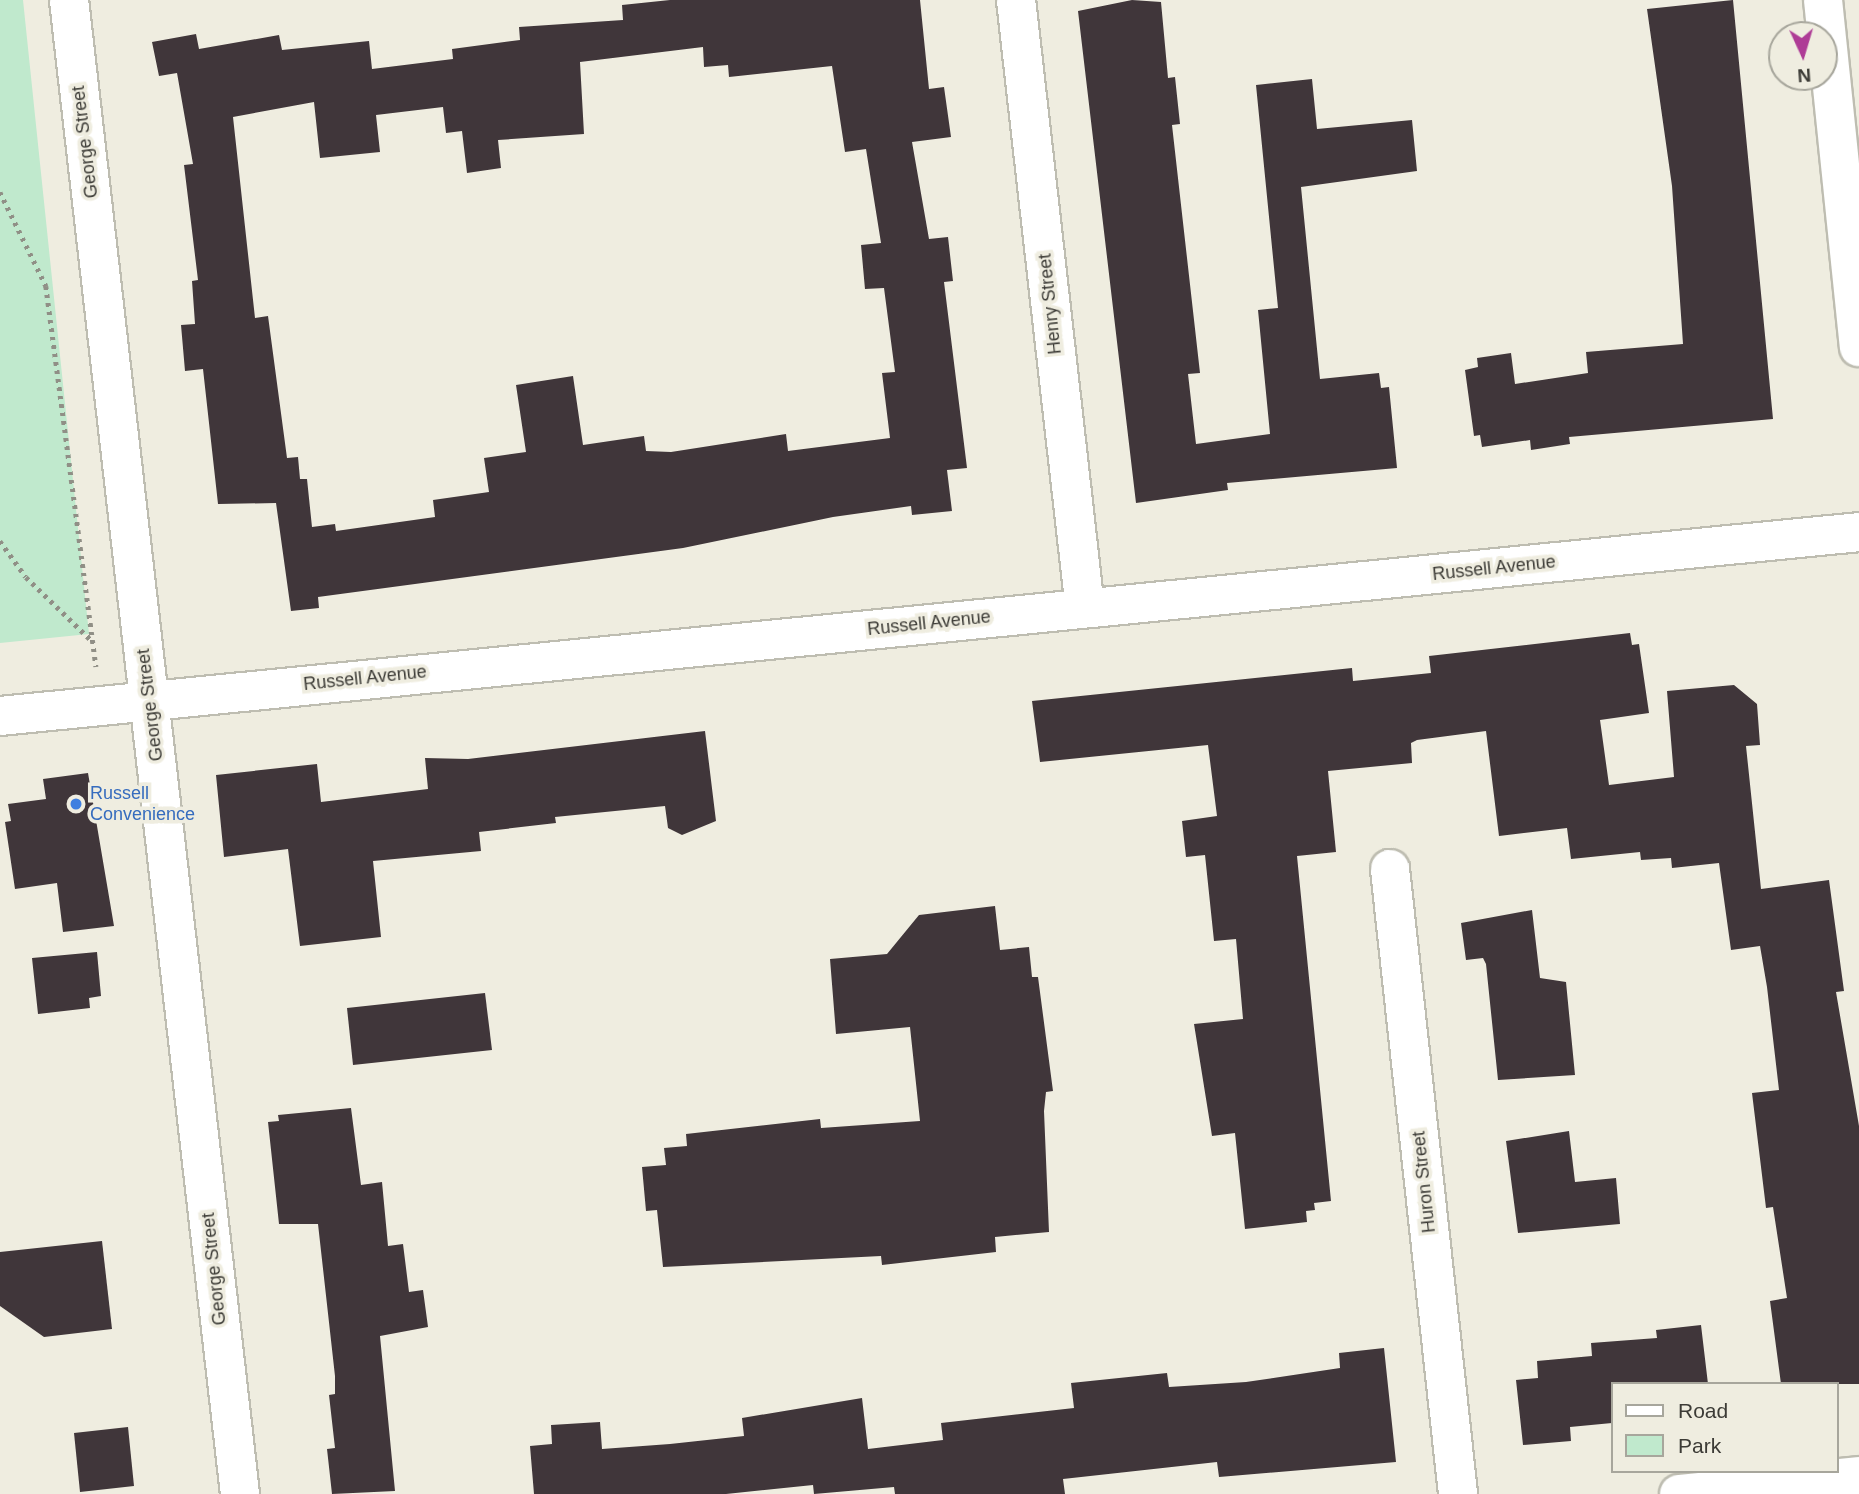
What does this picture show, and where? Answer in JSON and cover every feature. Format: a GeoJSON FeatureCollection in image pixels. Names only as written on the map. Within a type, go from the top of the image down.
{"type":"FeatureCollection","features":[{"type":"Feature","properties":{"kind":"street","name":"George Street"},"geometry":{"type":"LineString","coordinates":[[69,0],[240,1494]]}},
{"type":"Feature","properties":{"kind":"street","name":"Henry Street"},"geometry":{"type":"LineString","coordinates":[[1016,0],[1085,608]]}},
{"type":"Feature","properties":{"kind":"street"},"geometry":{"type":"LineString","coordinates":[[1823,0],[1859,346]]}},
{"type":"Feature","properties":{"kind":"street","name":"Russell Avenue"},"geometry":{"type":"LineString","coordinates":[[0,716],[149,699],[1859,532]]}},
{"type":"Feature","properties":{"kind":"street","name":"Huron Street"},"geometry":{"type":"LineString","coordinates":[[1390,869],[1458,1494]]}},
{"type":"Feature","properties":{"kind":"street"},"geometry":{"type":"LineString","coordinates":[[1679,1494],[1859,1476]]}},
{"type":"Feature","properties":{"kind":"path"},"geometry":{"type":"LineString","coordinates":[[0,192],[46,286],[100,705]]}},
{"type":"Feature","properties":{"kind":"path"},"geometry":{"type":"LineString","coordinates":[[0,541],[26,577],[93,642]]}},
{"type":"Feature","properties":{"kind":"green space"},"geometry":{"type":"Polygon","coordinates":[[[0,0],[23,0],[89,634],[0,643],[0,0]]]}},
{"type":"Feature","properties":{"kind":"building"},"geometry":{"type":"Polygon","coordinates":[[[670,0],[920,0],[929,89],[944,87],[951,137],[912,142],[929,239],[948,237],[953,281],[944,282],[967,468],[947,470],[952,511],[912,515],[911,506],[833,517],[683,548],[318,597],[319,608],[291,611],[276,503],[218,504],[203,369],[185,371],[181,325],[195,324],[192,281],[198,280],[184,165],[193,164],[177,73],[159,76],[152,42],[196,34],[199,49],[279,35],[282,50],[369,41],[372,69],[453,59],[452,49],[520,40],[519,27],[623,20],[622,5],[670,0]],[[703,47],[580,62],[584,134],[498,140],[501,168],[467,173],[462,131],[446,133],[443,107],[376,115],[380,152],[320,158],[314,102],[233,117],[255,318],[268,316],[287,458],[298,457],[300,479],[307,479],[312,527],[335,524],[336,531],[435,517],[433,500],[489,492],[484,458],[526,452],[516,385],[573,376],[583,445],[644,436],[646,451],[671,452],[786,434],[788,451],[890,438],[882,373],[895,372],[884,288],[865,289],[861,245],[881,243],[866,149],[845,152],[832,66],[729,77],[728,65],[704,67],[703,47]]]}},
{"type":"Feature","properties":{"kind":"building"},"geometry":{"type":"Polygon","coordinates":[[[1132,0],[1161,2],[1168,78],[1175,77],[1180,124],[1172,125],[1200,373],[1188,374],[1196,444],[1270,434],[1258,310],[1278,308],[1256,85],[1312,79],[1317,129],[1412,120],[1417,171],[1301,187],[1320,379],[1379,373],[1381,388],[1389,387],[1397,468],[1227,483],[1228,490],[1136,503],[1078,11],[1132,0]]]}},
{"type":"Feature","properties":{"kind":"building"},"geometry":{"type":"Polygon","coordinates":[[[1733,0],[1773,419],[1569,437],[1570,444],[1531,450],[1530,440],[1482,447],[1480,435],[1474,436],[1465,370],[1478,367],[1477,358],[1511,353],[1515,384],[1588,373],[1586,352],[1683,344],[1672,186],[1647,9],[1733,0]]]}},
{"type":"Feature","properties":{"kind":"building"},"geometry":{"type":"Polygon","coordinates":[[[1630,633],[1632,645],[1639,644],[1649,713],[1600,720],[1609,785],[1674,777],[1667,691],[1734,685],[1757,704],[1760,745],[1746,746],[1761,889],[1829,880],[1844,991],[1836,992],[1859,1126],[1859,1384],[1781,1382],[1770,1301],[1787,1298],[1773,1207],[1766,1208],[1752,1093],[1779,1090],[1767,987],[1760,946],[1731,950],[1719,863],[1672,868],[1671,858],[1641,860],[1640,852],[1571,859],[1567,828],[1499,836],[1486,731],[1417,740],[1411,743],[1412,763],[1328,771],[1336,852],[1297,856],[1331,1201],[1314,1203],[1315,1210],[1306,1211],[1307,1222],[1245,1229],[1235,1133],[1212,1136],[1194,1024],[1243,1019],[1236,939],[1214,941],[1205,855],[1186,857],[1182,821],[1217,816],[1208,745],[1040,762],[1032,701],[1352,668],[1353,681],[1431,673],[1429,656],[1630,633]]]}},
{"type":"Feature","properties":{"kind":"building"},"geometry":{"type":"Polygon","coordinates":[[[705,731],[716,821],[682,835],[668,828],[665,806],[555,817],[556,823],[479,832],[481,851],[373,861],[381,937],[300,946],[288,849],[224,857],[216,775],[317,764],[321,802],[428,789],[425,758],[468,759],[705,731]]]}},
{"type":"Feature","properties":{"kind":"building"},"geometry":{"type":"Polygon","coordinates":[[[88,773],[114,926],[63,932],[57,883],[15,889],[5,822],[11,821],[8,804],[46,799],[43,779],[88,773]]]}},
{"type":"Feature","properties":{"kind":"building"},"geometry":{"type":"Polygon","coordinates":[[[995,906],[1000,950],[1029,947],[1032,977],[1038,977],[1053,1091],[1046,1092],[1044,1111],[1049,1232],[995,1237],[996,1252],[882,1265],[881,1256],[663,1267],[657,1210],[646,1211],[642,1167],[666,1165],[664,1148],[687,1146],[686,1134],[820,1119],[821,1128],[920,1121],[910,1027],[836,1034],[830,959],[887,954],[919,915],[995,906]]]}},
{"type":"Feature","properties":{"kind":"building"},"geometry":{"type":"Polygon","coordinates":[[[1532,910],[1540,978],[1566,982],[1575,1075],[1498,1080],[1486,964],[1483,958],[1466,960],[1461,923],[1532,910]]]}},
{"type":"Feature","properties":{"kind":"building"},"geometry":{"type":"Polygon","coordinates":[[[97,952],[101,996],[89,998],[90,1008],[38,1014],[32,958],[97,952]]]}},
{"type":"Feature","properties":{"kind":"building"},"geometry":{"type":"Polygon","coordinates":[[[485,993],[492,1050],[353,1065],[347,1008],[485,993]]]}},
{"type":"Feature","properties":{"kind":"building"},"geometry":{"type":"Polygon","coordinates":[[[351,1108],[361,1185],[382,1182],[388,1246],[403,1244],[409,1292],[423,1290],[428,1327],[380,1336],[395,1491],[332,1494],[327,1449],[335,1448],[329,1395],[335,1394],[335,1376],[318,1224],[279,1224],[268,1122],[279,1121],[278,1115],[351,1108]]]}},
{"type":"Feature","properties":{"kind":"building"},"geometry":{"type":"Polygon","coordinates":[[[1569,1131],[1575,1182],[1616,1178],[1620,1224],[1518,1233],[1506,1141],[1569,1131]]]}},
{"type":"Feature","properties":{"kind":"building"},"geometry":{"type":"Polygon","coordinates":[[[102,1241],[112,1329],[44,1337],[0,1306],[0,1252],[102,1241]]]}},
{"type":"Feature","properties":{"kind":"building"},"geometry":{"type":"Polygon","coordinates":[[[1701,1325],[1708,1382],[1610,1382],[1610,1423],[1570,1427],[1571,1441],[1523,1445],[1516,1380],[1538,1378],[1537,1361],[1592,1356],[1591,1343],[1657,1338],[1656,1330],[1701,1325]]]}},
{"type":"Feature","properties":{"kind":"building"},"geometry":{"type":"Polygon","coordinates":[[[1384,1348],[1396,1462],[1219,1477],[1217,1462],[1063,1479],[1065,1494],[895,1494],[894,1487],[814,1494],[813,1485],[726,1494],[534,1494],[530,1446],[552,1444],[551,1425],[600,1422],[602,1449],[670,1444],[744,1436],[742,1418],[862,1398],[868,1449],[943,1440],[941,1423],[1074,1408],[1071,1383],[1167,1373],[1169,1387],[1246,1382],[1340,1368],[1339,1353],[1384,1348]]]}},
{"type":"Feature","properties":{"kind":"building"},"geometry":{"type":"Polygon","coordinates":[[[128,1427],[134,1486],[80,1492],[74,1433],[128,1427]]]}},
{"type":"Feature","properties":{"kind":"place","name":"Russell Convenience"},"geometry":{"type":"Point","coordinates":[76,804]}}]}
